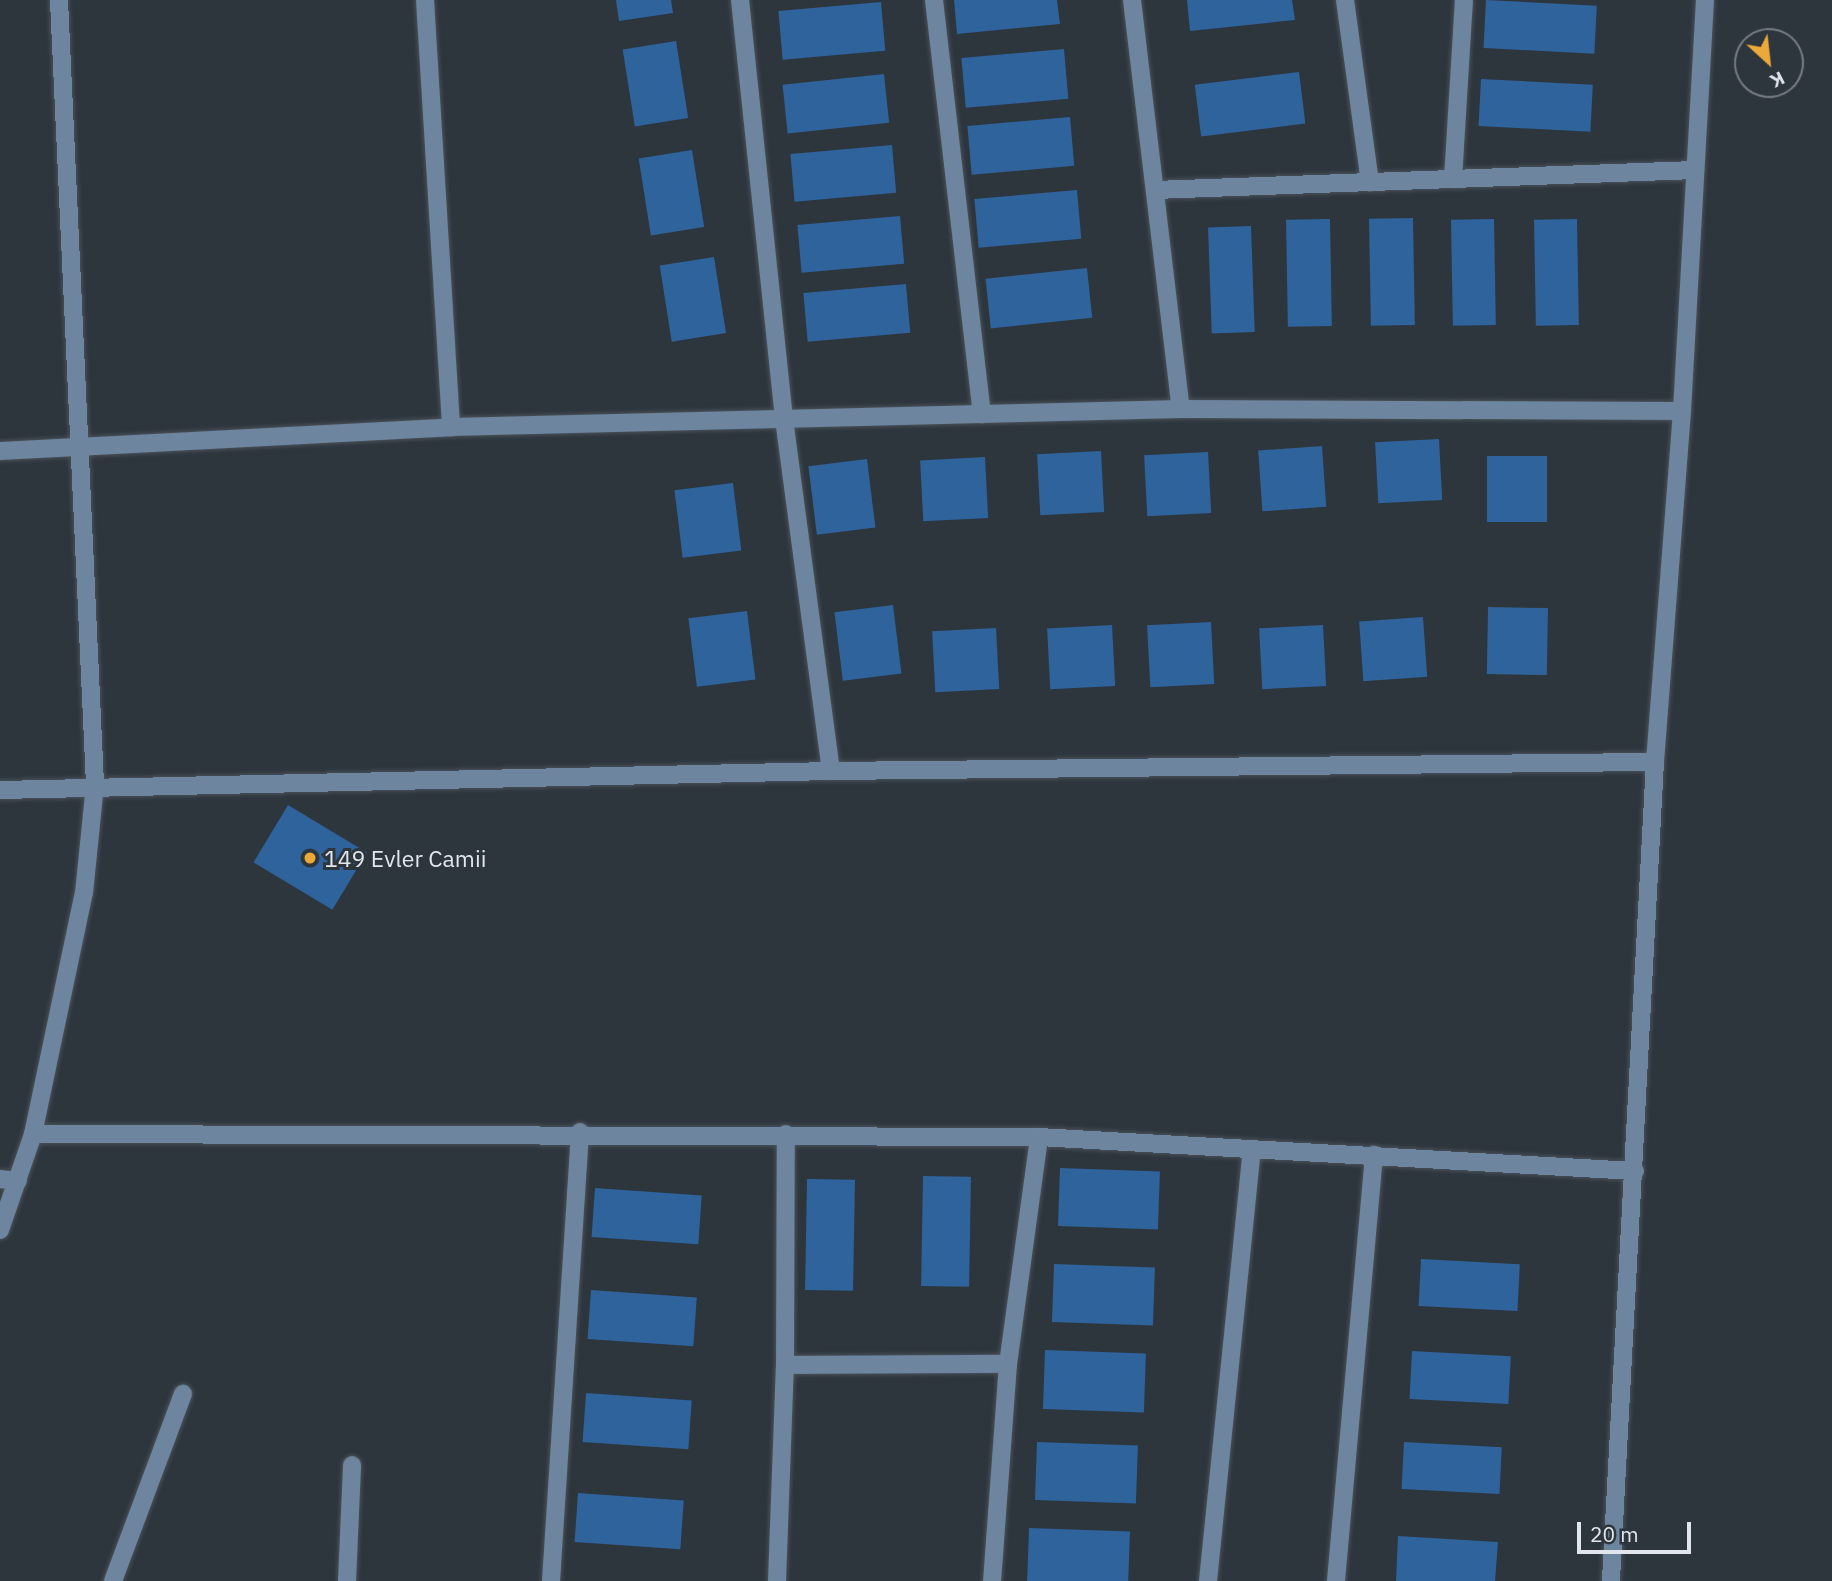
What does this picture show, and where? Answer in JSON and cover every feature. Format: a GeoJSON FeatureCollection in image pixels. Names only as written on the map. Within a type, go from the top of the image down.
{"type":"FeatureCollection","features":[{"type":"Feature","properties":{"kind":"street"},"geometry":{"type":"LineString","coordinates":[[0,1230],[33,1134],[84,893],[95,785],[76,448],[59,0]]}},
{"type":"Feature","properties":{"kind":"street"},"geometry":{"type":"LineString","coordinates":[[425,0],[451,427]]}},
{"type":"Feature","properties":{"kind":"street"},"geometry":{"type":"LineString","coordinates":[[740,0],[784,419],[831,771]]}},
{"type":"Feature","properties":{"kind":"street"},"geometry":{"type":"LineString","coordinates":[[934,0],[982,414]]}},
{"type":"Feature","properties":{"kind":"street"},"geometry":{"type":"LineString","coordinates":[[1132,0],[1181,409]]}},
{"type":"Feature","properties":{"kind":"street"},"geometry":{"type":"LineString","coordinates":[[1345,0],[1370,182]]}},
{"type":"Feature","properties":{"kind":"street"},"geometry":{"type":"LineString","coordinates":[[1453,179],[1464,0]]}},
{"type":"Feature","properties":{"kind":"street"},"geometry":{"type":"LineString","coordinates":[[1611,1581],[1655,762],[1682,411],[1705,0]]}},
{"type":"Feature","properties":{"kind":"street"},"geometry":{"type":"LineString","coordinates":[[1155,190],[1695,170]]}},
{"type":"Feature","properties":{"kind":"street"},"geometry":{"type":"LineString","coordinates":[[0,451],[451,427],[1181,409],[1682,411]]}},
{"type":"Feature","properties":{"kind":"street"},"geometry":{"type":"LineString","coordinates":[[0,790],[95,785],[831,771],[1655,762]]}},
{"type":"Feature","properties":{"kind":"street"},"geometry":{"type":"LineString","coordinates":[[33,1134],[580,1132],[1039,1137],[1635,1171]]}},
{"type":"Feature","properties":{"kind":"street"},"geometry":{"type":"LineString","coordinates":[[551,1581],[580,1132]]}},
{"type":"Feature","properties":{"kind":"street"},"geometry":{"type":"LineString","coordinates":[[777,1581],[785,1365],[786,1134]]}},
{"type":"Feature","properties":{"kind":"street"},"geometry":{"type":"LineString","coordinates":[[992,1581],[1008,1364],[1039,1137]]}},
{"type":"Feature","properties":{"kind":"street"},"geometry":{"type":"LineString","coordinates":[[1208,1581],[1252,1149]]}},
{"type":"Feature","properties":{"kind":"street"},"geometry":{"type":"LineString","coordinates":[[1336,1581],[1374,1155]]}},
{"type":"Feature","properties":{"kind":"street"},"geometry":{"type":"LineString","coordinates":[[0,1179],[18,1181]]}},
{"type":"Feature","properties":{"kind":"street"},"geometry":{"type":"LineString","coordinates":[[785,1365],[1008,1364]]}},
{"type":"Feature","properties":{"kind":"street"},"geometry":{"type":"LineString","coordinates":[[113,1581],[183,1394]]}},
{"type":"Feature","properties":{"kind":"street"},"geometry":{"type":"LineString","coordinates":[[347,1581],[352,1465]]}},
{"type":"Feature","properties":{"kind":"building"},"geometry":{"type":"Polygon","coordinates":[[[616,0],[671,0],[673,13],[619,21],[616,0]]]}},
{"type":"Feature","properties":{"kind":"building"},"geometry":{"type":"Polygon","coordinates":[[[954,0],[1057,0],[1060,24],[957,34],[954,0]]]}},
{"type":"Feature","properties":{"kind":"building"},"geometry":{"type":"Polygon","coordinates":[[[1187,0],[1292,0],[1295,20],[1190,31],[1187,0]]]}},
{"type":"Feature","properties":{"kind":"building"},"geometry":{"type":"Polygon","coordinates":[[[1486,0],[1597,6],[1594,54],[1483,48],[1486,0]]]}},
{"type":"Feature","properties":{"kind":"building"},"geometry":{"type":"Polygon","coordinates":[[[881,2],[885,51],[783,60],[778,11],[881,2]]]}},
{"type":"Feature","properties":{"kind":"building"},"geometry":{"type":"Polygon","coordinates":[[[676,41],[688,118],[635,126],[623,49],[676,41]]]}},
{"type":"Feature","properties":{"kind":"building"},"geometry":{"type":"Polygon","coordinates":[[[1064,49],[1068,99],[966,108],[961,58],[1064,49]]]}},
{"type":"Feature","properties":{"kind":"building"},"geometry":{"type":"Polygon","coordinates":[[[1299,72],[1305,124],[1201,136],[1195,85],[1299,72]]]}},
{"type":"Feature","properties":{"kind":"building"},"geometry":{"type":"Polygon","coordinates":[[[884,74],[889,123],[788,133],[783,85],[884,74]]]}},
{"type":"Feature","properties":{"kind":"building"},"geometry":{"type":"Polygon","coordinates":[[[1481,79],[1593,85],[1590,132],[1479,126],[1481,79]]]}},
{"type":"Feature","properties":{"kind":"building"},"geometry":{"type":"Polygon","coordinates":[[[1070,117],[1074,166],[972,175],[967,126],[1070,117]]]}},
{"type":"Feature","properties":{"kind":"building"},"geometry":{"type":"Polygon","coordinates":[[[892,145],[896,193],[795,202],[790,154],[892,145]]]}},
{"type":"Feature","properties":{"kind":"building"},"geometry":{"type":"Polygon","coordinates":[[[692,150],[704,227],[651,235],[639,158],[692,150]]]}},
{"type":"Feature","properties":{"kind":"building"},"geometry":{"type":"Polygon","coordinates":[[[1077,190],[1081,239],[979,248],[974,199],[1077,190]]]}},
{"type":"Feature","properties":{"kind":"building"},"geometry":{"type":"Polygon","coordinates":[[[900,216],[904,264],[802,273],[797,225],[900,216]]]}},
{"type":"Feature","properties":{"kind":"building"},"geometry":{"type":"Polygon","coordinates":[[[1413,218],[1415,325],[1371,326],[1369,219],[1413,218]]]}},
{"type":"Feature","properties":{"kind":"building"},"geometry":{"type":"Polygon","coordinates":[[[1330,219],[1332,326],[1288,327],[1286,220],[1330,219]]]}},
{"type":"Feature","properties":{"kind":"building"},"geometry":{"type":"Polygon","coordinates":[[[1494,219],[1496,325],[1453,326],[1451,220],[1494,219]]]}},
{"type":"Feature","properties":{"kind":"building"},"geometry":{"type":"Polygon","coordinates":[[[1577,219],[1579,325],[1536,326],[1534,220],[1577,219]]]}},
{"type":"Feature","properties":{"kind":"building"},"geometry":{"type":"Polygon","coordinates":[[[1251,226],[1255,332],[1212,333],[1208,228],[1251,226]]]}},
{"type":"Feature","properties":{"kind":"building"},"geometry":{"type":"Polygon","coordinates":[[[714,257],[726,333],[672,342],[660,266],[714,257]]]}},
{"type":"Feature","properties":{"kind":"building"},"geometry":{"type":"Polygon","coordinates":[[[1087,268],[1092,318],[991,328],[986,279],[1087,268]]]}},
{"type":"Feature","properties":{"kind":"building"},"geometry":{"type":"Polygon","coordinates":[[[906,284],[910,333],[808,342],[803,293],[906,284]]]}},
{"type":"Feature","properties":{"kind":"building"},"geometry":{"type":"Polygon","coordinates":[[[1439,439],[1442,500],[1378,503],[1375,442],[1439,439]]]}},
{"type":"Feature","properties":{"kind":"building"},"geometry":{"type":"Polygon","coordinates":[[[1322,446],[1326,507],[1262,511],[1258,450],[1322,446]]]}},
{"type":"Feature","properties":{"kind":"building"},"geometry":{"type":"Polygon","coordinates":[[[1101,451],[1104,512],[1040,515],[1037,454],[1101,451]]]}},
{"type":"Feature","properties":{"kind":"building"},"geometry":{"type":"Polygon","coordinates":[[[1208,452],[1211,513],[1147,516],[1144,455],[1208,452]]]}},
{"type":"Feature","properties":{"kind":"building"},"geometry":{"type":"Polygon","coordinates":[[[1487,456],[1547,456],[1547,522],[1487,522],[1487,456]]]}},
{"type":"Feature","properties":{"kind":"building"},"geometry":{"type":"Polygon","coordinates":[[[985,457],[988,518],[923,521],[920,460],[985,457]]]}},
{"type":"Feature","properties":{"kind":"building"},"geometry":{"type":"Polygon","coordinates":[[[867,459],[875,527],[817,535],[808,466],[867,459]]]}},
{"type":"Feature","properties":{"kind":"building"},"geometry":{"type":"Polygon","coordinates":[[[733,483],[741,550],[683,558],[674,490],[733,483]]]}},
{"type":"Feature","properties":{"kind":"building"},"geometry":{"type":"Polygon","coordinates":[[[893,605],[901,673],[843,681],[834,612],[893,605]]]}},
{"type":"Feature","properties":{"kind":"building"},"geometry":{"type":"Polygon","coordinates":[[[1488,607],[1548,608],[1547,675],[1487,674],[1488,607]]]}},
{"type":"Feature","properties":{"kind":"building"},"geometry":{"type":"Polygon","coordinates":[[[747,611],[755,679],[697,687],[688,618],[747,611]]]}},
{"type":"Feature","properties":{"kind":"building"},"geometry":{"type":"Polygon","coordinates":[[[1423,617],[1427,677],[1363,681],[1359,621],[1423,617]]]}},
{"type":"Feature","properties":{"kind":"building"},"geometry":{"type":"Polygon","coordinates":[[[1211,622],[1214,684],[1150,687],[1147,625],[1211,622]]]}},
{"type":"Feature","properties":{"kind":"building"},"geometry":{"type":"Polygon","coordinates":[[[1112,625],[1115,686],[1050,689],[1047,628],[1112,625]]]}},
{"type":"Feature","properties":{"kind":"building"},"geometry":{"type":"Polygon","coordinates":[[[1323,625],[1326,686],[1262,689],[1259,628],[1323,625]]]}},
{"type":"Feature","properties":{"kind":"building"},"geometry":{"type":"Polygon","coordinates":[[[996,628],[999,689],[935,692],[932,631],[996,628]]]}},
{"type":"Feature","properties":{"kind":"building","name":"149 Evler Camii"},"geometry":{"type":"Polygon","coordinates":[[[288,805],[367,852],[332,910],[253,862],[288,805]]]}},
{"type":"Feature","properties":{"kind":"building"},"geometry":{"type":"Polygon","coordinates":[[[1060,1168],[1160,1171],[1158,1229],[1058,1226],[1060,1168]]]}},
{"type":"Feature","properties":{"kind":"building"},"geometry":{"type":"Polygon","coordinates":[[[923,1176],[971,1177],[969,1287],[921,1286],[923,1176]]]}},
{"type":"Feature","properties":{"kind":"building"},"geometry":{"type":"Polygon","coordinates":[[[807,1179],[855,1180],[853,1291],[805,1290],[807,1179]]]}},
{"type":"Feature","properties":{"kind":"building"},"geometry":{"type":"Polygon","coordinates":[[[595,1188],[702,1195],[698,1244],[592,1237],[595,1188]]]}},
{"type":"Feature","properties":{"kind":"building"},"geometry":{"type":"Polygon","coordinates":[[[1421,1259],[1520,1264],[1517,1311],[1419,1306],[1421,1259]]]}},
{"type":"Feature","properties":{"kind":"building"},"geometry":{"type":"Polygon","coordinates":[[[1054,1264],[1155,1268],[1153,1325],[1052,1322],[1054,1264]]]}},
{"type":"Feature","properties":{"kind":"building"},"geometry":{"type":"Polygon","coordinates":[[[591,1290],[697,1297],[693,1346],[588,1339],[591,1290]]]}},
{"type":"Feature","properties":{"kind":"building"},"geometry":{"type":"Polygon","coordinates":[[[1045,1350],[1146,1354],[1144,1412],[1043,1409],[1045,1350]]]}},
{"type":"Feature","properties":{"kind":"building"},"geometry":{"type":"Polygon","coordinates":[[[1412,1351],[1511,1356],[1508,1404],[1409,1399],[1412,1351]]]}},
{"type":"Feature","properties":{"kind":"building"},"geometry":{"type":"Polygon","coordinates":[[[586,1393],[692,1400],[688,1449],[583,1442],[586,1393]]]}},
{"type":"Feature","properties":{"kind":"building"},"geometry":{"type":"Polygon","coordinates":[[[1037,1442],[1138,1446],[1136,1503],[1035,1500],[1037,1442]]]}},
{"type":"Feature","properties":{"kind":"building"},"geometry":{"type":"Polygon","coordinates":[[[1404,1442],[1502,1447],[1499,1494],[1402,1489],[1404,1442]]]}},
{"type":"Feature","properties":{"kind":"building"},"geometry":{"type":"Polygon","coordinates":[[[578,1493],[684,1500],[680,1549],[575,1542],[578,1493]]]}},
{"type":"Feature","properties":{"kind":"building"},"geometry":{"type":"Polygon","coordinates":[[[1029,1528],[1130,1532],[1128,1581],[1027,1581],[1029,1528]]]}},
{"type":"Feature","properties":{"kind":"building"},"geometry":{"type":"Polygon","coordinates":[[[1398,1536],[1498,1542],[1495,1581],[1396,1581],[1398,1536]]]}},
{"type":"Feature","properties":{"kind":"place","name":"149 Evler Camii"},"geometry":{"type":"Point","coordinates":[310,858]}}]}
